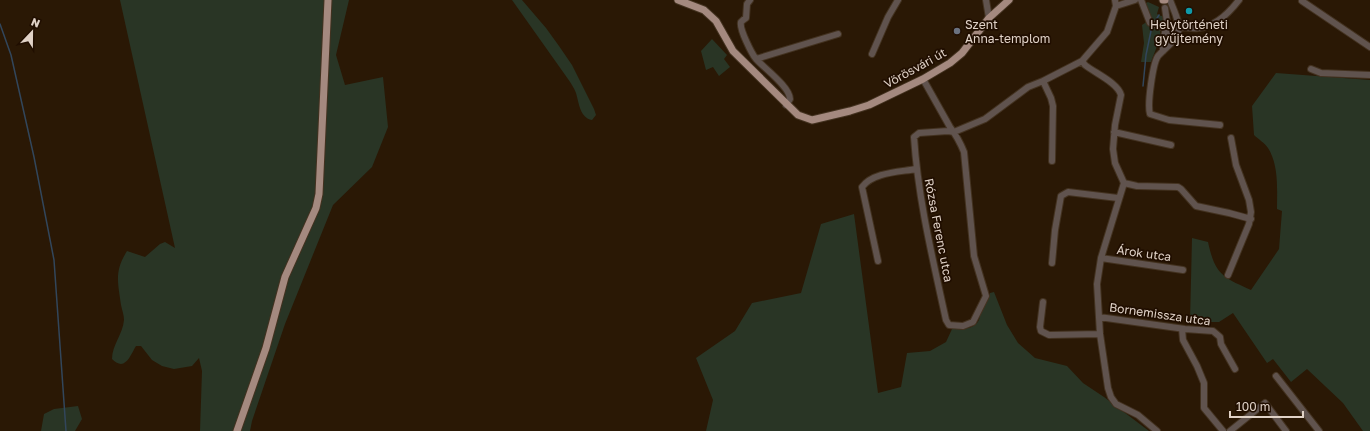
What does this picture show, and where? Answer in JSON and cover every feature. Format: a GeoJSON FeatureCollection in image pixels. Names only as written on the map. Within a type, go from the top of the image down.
{"type":"FeatureCollection","features":[{"type":"Feature","properties":{"kind":"main road"},"geometry":{"type":"LineString","coordinates":[[237,431],[266,348],[285,277],[316,208],[319,194],[328,0]]}},
{"type":"Feature","properties":{"kind":"main road","name":"Vörösvári út"},"geometry":{"type":"LineString","coordinates":[[678,0],[704,10],[716,21],[733,51],[786,105],[798,116],[808,120],[869,105],[923,79],[950,63],[962,53],[989,18],[1009,0]]}},
{"type":"Feature","properties":{"kind":"street"},"geometry":{"type":"LineString","coordinates":[[750,0],[747,4],[746,18],[741,24],[746,42],[756,59],[775,76],[788,92],[790,99],[786,105]]}},
{"type":"Feature","properties":{"kind":"street"},"geometry":{"type":"LineString","coordinates":[[872,54],[888,17],[898,0]]}},
{"type":"Feature","properties":{"kind":"street"},"geometry":{"type":"LineString","coordinates":[[986,0],[989,18]]}},
{"type":"Feature","properties":{"kind":"street"},"geometry":{"type":"LineString","coordinates":[[923,79],[954,132],[985,120],[1028,87],[1082,61],[1107,32],[1116,3],[1135,0]]}},
{"type":"Feature","properties":{"kind":"street"},"geometry":{"type":"LineString","coordinates":[[1141,0],[1149,20],[1162,27],[1176,38]]}},
{"type":"Feature","properties":{"kind":"street"},"geometry":{"type":"LineString","coordinates":[[1170,0],[1179,27],[1178,33],[1176,38],[1156,59],[1149,97],[1150,114],[1169,120],[1220,125]]}},
{"type":"Feature","properties":{"kind":"street"},"geometry":{"type":"LineString","coordinates":[[1179,27],[1196,28],[1209,26],[1228,13],[1239,0]]}},
{"type":"Feature","properties":{"kind":"street"},"geometry":{"type":"LineString","coordinates":[[1302,1],[1370,47]]}},
{"type":"Feature","properties":{"kind":"street"},"geometry":{"type":"LineString","coordinates":[[1163,51],[1167,20],[1165,8]]}},
{"type":"Feature","properties":{"kind":"street"},"geometry":{"type":"LineString","coordinates":[[756,59],[838,34]]}},
{"type":"Feature","properties":{"kind":"street"},"geometry":{"type":"LineString","coordinates":[[1082,61],[1085,65],[1113,84],[1121,92],[1114,132],[1113,149],[1115,163],[1124,183],[1118,198],[1101,258],[1097,284],[1100,334],[1108,388],[1111,397],[1116,404],[1138,415],[1157,431]]}},
{"type":"Feature","properties":{"kind":"street"},"geometry":{"type":"LineString","coordinates":[[1311,69],[1321,73],[1370,75]]}},
{"type":"Feature","properties":{"kind":"street"},"geometry":{"type":"LineString","coordinates":[[1043,81],[1053,106],[1052,161]]}},
{"type":"Feature","properties":{"kind":"street","name":"Rózsa Ferenc utca"},"geometry":{"type":"LineString","coordinates":[[954,132],[958,136],[964,152],[974,256],[986,296],[972,322],[963,326],[949,325],[946,320],[916,169],[914,137],[919,133],[954,132]]}},
{"type":"Feature","properties":{"kind":"street"},"geometry":{"type":"LineString","coordinates":[[1114,132],[1171,145]]}},
{"type":"Feature","properties":{"kind":"street"},"geometry":{"type":"LineString","coordinates":[[1228,275],[1251,219],[1251,206],[1236,165],[1231,138]]}},
{"type":"Feature","properties":{"kind":"street"},"geometry":{"type":"LineString","coordinates":[[878,261],[862,187],[868,181],[880,176],[916,169]]}},
{"type":"Feature","properties":{"kind":"street"},"geometry":{"type":"LineString","coordinates":[[1124,183],[1137,186],[1178,188],[1196,206],[1251,219]]}},
{"type":"Feature","properties":{"kind":"street"},"geometry":{"type":"LineString","coordinates":[[1052,263],[1054,230],[1060,196],[1068,192],[1118,198]]}},
{"type":"Feature","properties":{"kind":"street","name":"Árok utca"},"geometry":{"type":"LineString","coordinates":[[1101,258],[1183,270]]}},
{"type":"Feature","properties":{"kind":"street"},"geometry":{"type":"LineString","coordinates":[[1043,302],[1040,327],[1041,331],[1049,335],[1100,334]]}},
{"type":"Feature","properties":{"kind":"street","name":"Bornemissza utca"},"geometry":{"type":"LineString","coordinates":[[1099,317],[1182,329],[1213,331],[1220,337],[1235,369]]}},
{"type":"Feature","properties":{"kind":"street"},"geometry":{"type":"LineString","coordinates":[[1182,329],[1183,340],[1204,383],[1204,408],[1223,431]]}},
{"type":"Feature","properties":{"kind":"street"},"geometry":{"type":"LineString","coordinates":[[1276,376],[1319,431]]}},
{"type":"Feature","properties":{"kind":"street"},"geometry":{"type":"LineString","coordinates":[[1230,431],[1265,403],[1286,431]]}},
{"type":"Feature","properties":{"kind":"green space"},"geometry":{"type":"Polygon","coordinates":[[[120,0],[349,0],[336,55],[345,85],[383,77],[388,127],[372,167],[333,205],[285,324],[252,421],[250,431],[200,431],[202,371],[199,358],[192,366],[174,369],[162,366],[152,360],[141,346],[136,346],[127,361],[124,363],[117,363],[112,359],[112,354],[122,330],[124,320],[118,277],[123,258],[127,251],[145,257],[160,244],[165,242],[175,248],[120,0]]]}},
{"type":"Feature","properties":{"kind":"green space"},"geometry":{"type":"Polygon","coordinates":[[[512,0],[522,0],[546,28],[572,65],[594,109],[596,115],[592,120],[588,119],[582,113],[576,93],[571,84],[512,0]]]}},
{"type":"Feature","properties":{"kind":"green space"},"geometry":{"type":"Polygon","coordinates":[[[1148,2],[1159,7],[1157,14],[1161,16],[1164,15],[1166,19],[1162,21],[1160,25],[1152,23],[1144,4],[1148,2]]]}},
{"type":"Feature","properties":{"kind":"green space"},"geometry":{"type":"Polygon","coordinates":[[[1148,21],[1160,27],[1160,36],[1151,62],[1141,62],[1144,43],[1142,25],[1148,21]]]}},
{"type":"Feature","properties":{"kind":"green space"},"geometry":{"type":"Polygon","coordinates":[[[712,39],[727,55],[724,59],[730,67],[719,76],[713,67],[706,70],[701,51],[712,39]]]}},
{"type":"Feature","properties":{"kind":"green space"},"geometry":{"type":"Polygon","coordinates":[[[1276,73],[1370,80],[1370,431],[1363,431],[1343,403],[1307,369],[1291,382],[1273,359],[1267,363],[1233,313],[1219,322],[1190,322],[1192,238],[1208,242],[1214,261],[1221,273],[1233,282],[1251,290],[1279,249],[1282,211],[1277,209],[1276,170],[1272,155],[1268,148],[1254,135],[1252,106],[1276,73]]]}},
{"type":"Feature","properties":{"kind":"green space"},"geometry":{"type":"Polygon","coordinates":[[[854,214],[878,393],[901,387],[907,353],[930,351],[946,342],[952,329],[974,326],[979,320],[981,310],[988,300],[990,293],[994,292],[1007,325],[1018,343],[1035,358],[1067,366],[1083,383],[1149,431],[706,431],[713,400],[696,358],[735,331],[752,303],[801,293],[821,224],[854,214]]]}},
{"type":"Feature","properties":{"kind":"green space"},"geometry":{"type":"Polygon","coordinates":[[[78,406],[82,419],[75,431],[41,431],[44,414],[54,409],[78,406]]]}},
{"type":"Feature","properties":{"kind":"waterway"},"geometry":{"type":"LineString","coordinates":[[1154,23],[1159,15]]}},
{"type":"Feature","properties":{"kind":"waterway"},"geometry":{"type":"LineString","coordinates":[[0,24],[11,55],[34,157],[54,260],[66,431]]}},
{"type":"Feature","properties":{"kind":"waterway"},"geometry":{"type":"LineString","coordinates":[[1143,86],[1146,55],[1152,26]]}},
{"type":"Feature","properties":{"kind":"place","name":"Helytörténeti gyűjtemény"},"geometry":{"type":"Point","coordinates":[1189,11]}},
{"type":"Feature","properties":{"kind":"place","name":"Szent Anna-templom"},"geometry":{"type":"Point","coordinates":[957,31]}}]}
